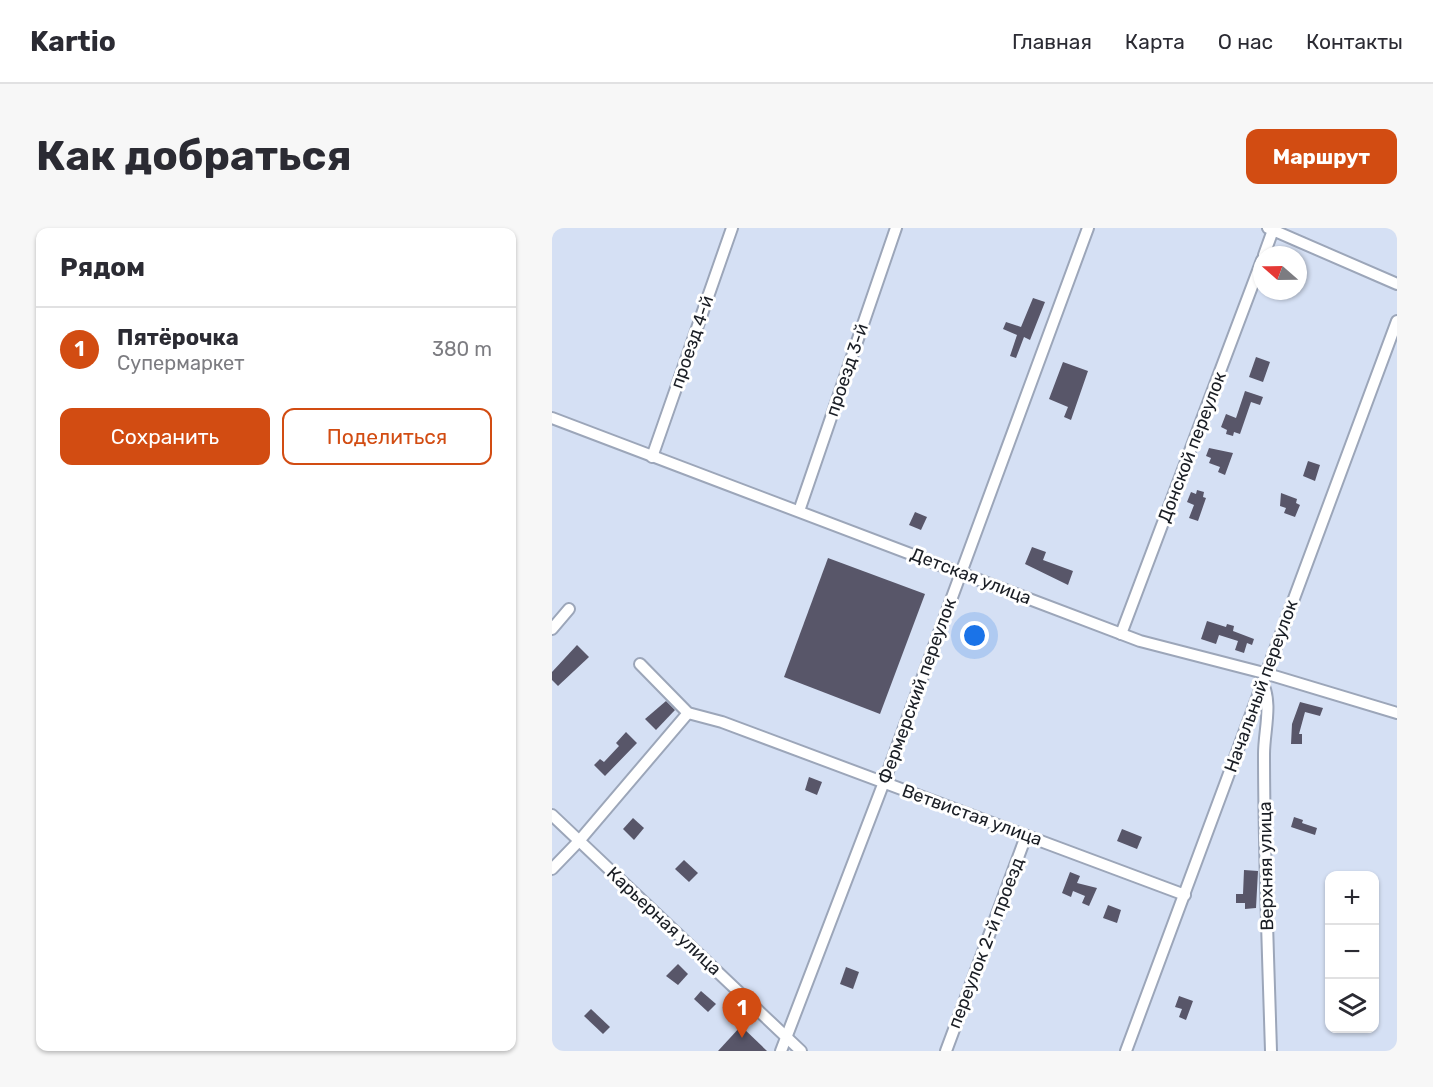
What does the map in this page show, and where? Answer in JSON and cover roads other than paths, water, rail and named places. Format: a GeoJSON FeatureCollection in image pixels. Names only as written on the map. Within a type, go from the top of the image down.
{"type":"FeatureCollection","features":[{"type":"Feature","properties":{"kind":"street","name":"проезд 4-й"},"geometry":{"type":"LineString","coordinates":[[652,457],[732,228]]}},
{"type":"Feature","properties":{"kind":"street","name":"проезд 3-й"},"geometry":{"type":"LineString","coordinates":[[799,511],[896,228]]}},
{"type":"Feature","properties":{"kind":"street","name":"Фермерский переулок"},"geometry":{"type":"LineString","coordinates":[[781,1051],[884,782],[1088,228]]}},
{"type":"Feature","properties":{"kind":"street"},"geometry":{"type":"LineString","coordinates":[[1266,246],[1271,229],[1397,284]]}},
{"type":"Feature","properties":{"kind":"street","name":"Донской переулок"},"geometry":{"type":"LineString","coordinates":[[1121,634],[1253,284]]}},
{"type":"Feature","properties":{"kind":"street","name":"Начальный переулок"},"geometry":{"type":"LineString","coordinates":[[1126,1051],[1397,321]]}},
{"type":"Feature","properties":{"kind":"street","name":"Детская улица"},"geometry":{"type":"LineString","coordinates":[[552,418],[1121,634],[1263,678],[1397,713]]}},
{"type":"Feature","properties":{"kind":"street"},"geometry":{"type":"LineString","coordinates":[[552,629],[569,609]]}},
{"type":"Feature","properties":{"kind":"street"},"geometry":{"type":"LineString","coordinates":[[552,869],[579,841],[688,713],[640,664]]}},
{"type":"Feature","properties":{"kind":"street","name":"Верхняя улица"},"geometry":{"type":"LineString","coordinates":[[1263,678],[1268,697],[1264,750],[1264,856],[1271,1051]]}},
{"type":"Feature","properties":{"kind":"street","name":"Ветвистая улица"},"geometry":{"type":"LineString","coordinates":[[688,713],[722,722],[1185,895]]}},
{"type":"Feature","properties":{"kind":"street","name":"Карьерная улица"},"geometry":{"type":"LineString","coordinates":[[552,815],[801,1051]]}},
{"type":"Feature","properties":{"kind":"street","name":"переулок 2-й проезд"},"geometry":{"type":"LineString","coordinates":[[945,1051],[1026,836]]}},
{"type":"Feature","properties":{"kind":"place","name":"Пятёрочка"},"geometry":{"type":"Point","coordinates":[742,1038]}}]}
